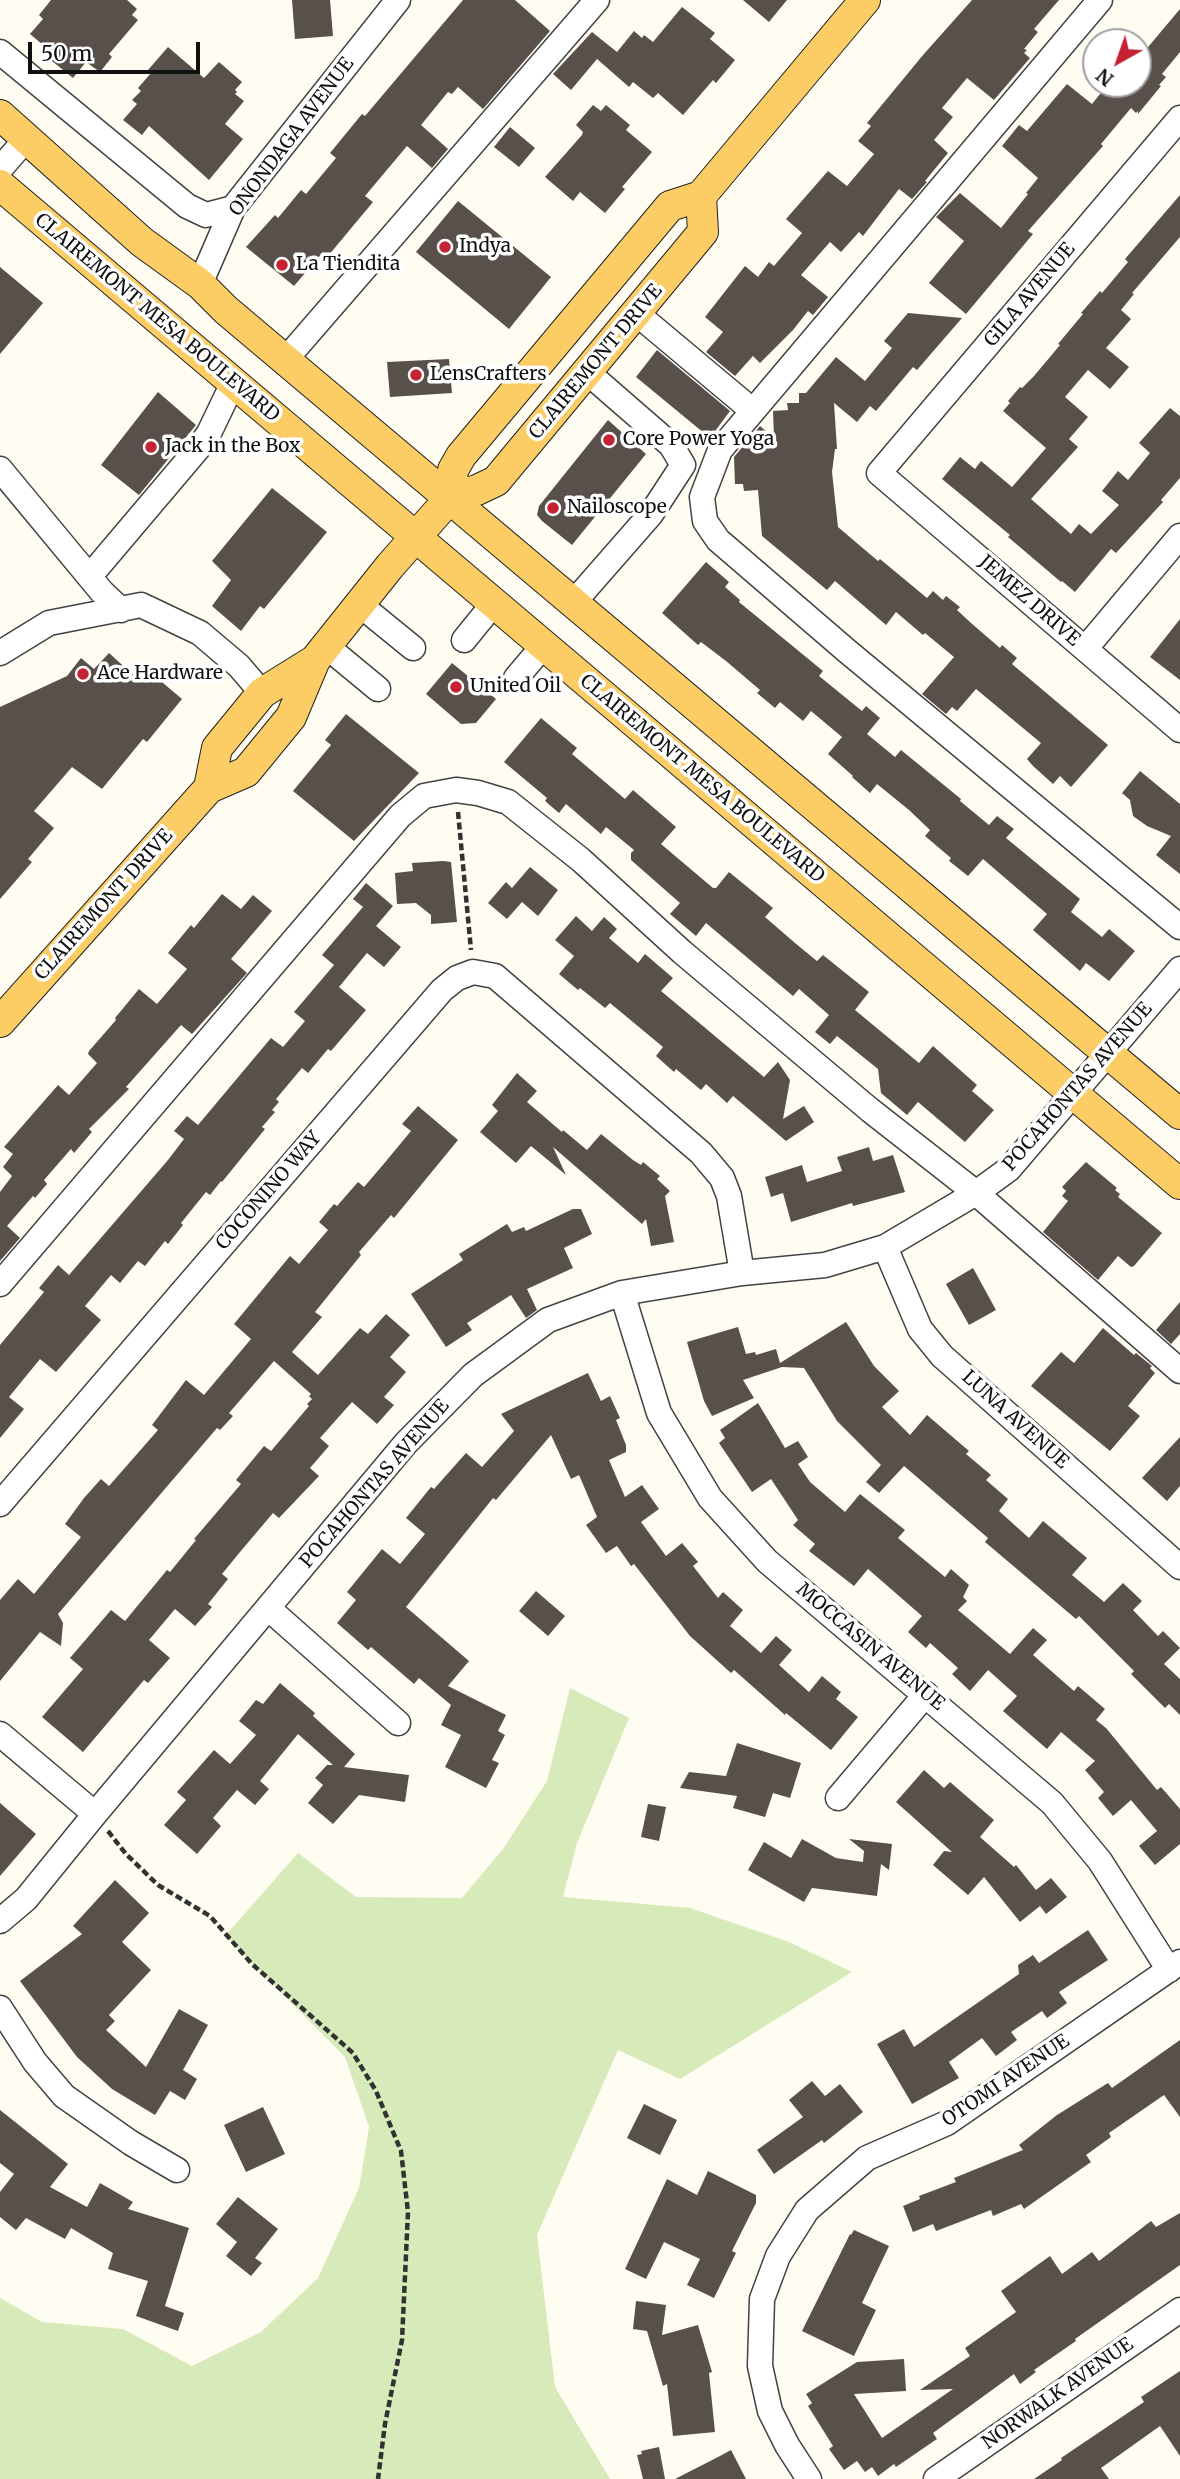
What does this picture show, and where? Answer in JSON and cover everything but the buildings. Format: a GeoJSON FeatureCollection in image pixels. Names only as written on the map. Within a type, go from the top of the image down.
{"type":"FeatureCollection","features":[{"type":"Feature","properties":{"kind":"main road"},"geometry":{"type":"LineString","coordinates":[[450,498],[453,470],[461,456],[670,206],[701,196],[865,0]]}},
{"type":"Feature","properties":{"kind":"main road"},"geometry":{"type":"LineString","coordinates":[[0,115],[142,243],[200,284],[226,310],[1180,1114]]}},
{"type":"Feature","properties":{"kind":"main road","name":"CLAIREMONT MESA BOULEVARD"},"geometry":{"type":"LineString","coordinates":[[0,185],[1180,1184]]}},
{"type":"Feature","properties":{"kind":"main road","name":"CLAIREMONT DRIVE"},"geometry":{"type":"LineString","coordinates":[[0,1022],[209,788],[246,772],[291,717],[321,653],[414,537],[450,498],[496,481],[703,232],[701,196]]}},
{"type":"Feature","properties":{"kind":"main road","name":"CLAIREMONT DRIVE"},"geometry":{"type":"LineString","coordinates":[[209,788],[217,748],[262,693],[321,653]]}},
{"type":"Feature","properties":{"kind":"street","name":"ONONDAGA AVENUE"},"geometry":{"type":"LineString","coordinates":[[200,284],[233,208],[398,0]]}},
{"type":"Feature","properties":{"kind":"street"},"geometry":{"type":"LineString","coordinates":[[286,359],[597,0]]}},
{"type":"Feature","properties":{"kind":"street"},"geometry":{"type":"LineString","coordinates":[[1100,0],[720,450],[702,497],[705,521],[718,540],[847,651],[1180,927]]}},
{"type":"Feature","properties":{"kind":"street"},"geometry":{"type":"LineString","coordinates":[[0,52],[187,206],[206,215],[233,208]]}},
{"type":"Feature","properties":{"kind":"street","name":"GILA AVENUE"},"geometry":{"type":"LineString","coordinates":[[879,473],[1180,118]]}},
{"type":"Feature","properties":{"kind":"street"},"geometry":{"type":"LineString","coordinates":[[0,169],[27,138]]}},
{"type":"Feature","properties":{"kind":"street"},"geometry":{"type":"LineString","coordinates":[[636,313],[752,411]]}},
{"type":"Feature","properties":{"kind":"street"},"geometry":{"type":"LineString","coordinates":[[574,602],[651,514],[683,465],[671,445],[587,372]]}},
{"type":"Feature","properties":{"kind":"street"},"geometry":{"type":"LineString","coordinates":[[90,576],[200,446],[233,383]]}},
{"type":"Feature","properties":{"kind":"street"},"geometry":{"type":"LineString","coordinates":[[0,469],[102,592],[121,610]]}},
{"type":"Feature","properties":{"kind":"street","name":"JEMEZ DRIVE"},"geometry":{"type":"LineString","coordinates":[[879,473],[1180,730]]}},
{"type":"Feature","properties":{"kind":"street"},"geometry":{"type":"LineString","coordinates":[[1085,649],[1180,536]]}},
{"type":"Feature","properties":{"kind":"street"},"geometry":{"type":"LineString","coordinates":[[464,640],[494,603]]}},
{"type":"Feature","properties":{"kind":"street"},"geometry":{"type":"LineString","coordinates":[[359,604],[413,648]]}},
{"type":"Feature","properties":{"kind":"street"},"geometry":{"type":"LineString","coordinates":[[0,653],[50,624],[141,605],[200,633],[239,666],[262,693]]}},
{"type":"Feature","properties":{"kind":"street"},"geometry":{"type":"LineString","coordinates":[[516,678],[544,645]]}},
{"type":"Feature","properties":{"kind":"street"},"geometry":{"type":"LineString","coordinates":[[321,653],[378,689]]}},
{"type":"Feature","properties":{"kind":"street"},"geometry":{"type":"LineString","coordinates":[[0,1284],[400,816],[424,796],[456,790],[508,802],[582,860],[682,952],[870,1110],[976,1193],[1180,1371]]}},
{"type":"Feature","properties":{"kind":"street","name":"POCAHONTAS AVENUE"},"geometry":{"type":"LineString","coordinates":[[0,1921],[26,1899],[406,1443],[473,1375],[548,1320],[622,1293],[742,1273],[825,1265],[885,1247],[976,1193],[1009,1169],[1180,968]]}},
{"type":"Feature","properties":{"kind":"street"},"geometry":{"type":"LineString","coordinates":[[473,972],[495,976],[701,1153],[722,1178],[729,1196],[742,1273]]}},
{"type":"Feature","properties":{"kind":"street","name":"COCONINO WAY"},"geometry":{"type":"LineString","coordinates":[[0,1504],[442,990],[457,978],[473,972]]}},
{"type":"Feature","properties":{"kind":"street","name":"LUNA AVENUE"},"geometry":{"type":"LineString","coordinates":[[885,1247],[920,1329],[942,1356],[1180,1567]]}},
{"type":"Feature","properties":{"kind":"street","name":"MOCCASIN AVENUE"},"geometry":{"type":"LineString","coordinates":[[622,1293],[659,1413],[710,1498],[767,1560],[1052,1803],[1100,1861],[1175,1966]]}},
{"type":"Feature","properties":{"kind":"street"},"geometry":{"type":"LineString","coordinates":[[268,1608],[398,1723]]}},
{"type":"Feature","properties":{"kind":"street"},"geometry":{"type":"LineString","coordinates":[[838,1797],[926,1693]]}},
{"type":"Feature","properties":{"kind":"street"},"geometry":{"type":"LineString","coordinates":[[0,1734],[95,1814]]}},
{"type":"Feature","properties":{"kind":"street","name":"OTOMI AVENUE"},"geometry":{"type":"LineString","coordinates":[[809,2479],[787,2445],[770,2411],[760,2366],[762,2299],[778,2256],[807,2210],[867,2158],[947,2123],[1175,1966]]}},
{"type":"Feature","properties":{"kind":"street"},"geometry":{"type":"LineString","coordinates":[[0,2008],[35,2062],[64,2096],[131,2143],[177,2170]]}},
{"type":"Feature","properties":{"kind":"street","name":"NORWALK AVENUE"},"geometry":{"type":"LineString","coordinates":[[936,2479],[1180,2310]]}},
{"type":"Feature","properties":{"kind":"path"},"geometry":{"type":"LineString","coordinates":[[456,790],[473,972]]}},
{"type":"Feature","properties":{"kind":"path"},"geometry":{"type":"LineString","coordinates":[[95,1814],[126,1854],[158,1885],[209,1916],[252,1964],[353,2053],[376,2091],[401,2151],[408,2212],[402,2340],[385,2424],[378,2479]]}},
{"type":"Feature","properties":{"kind":"green space"},"geometry":{"type":"Polygon","coordinates":[[[570,1688],[629,1718],[577,1843],[563,1897],[690,1908],[789,1942],[852,1972],[680,2079],[618,2050],[537,2235],[555,2387],[610,2479],[0,2479],[0,2298],[42,2322],[123,2329],[192,2366],[261,2332],[318,2278],[359,2188],[369,2127],[345,2057],[225,1936],[298,1853],[356,1897],[462,1898],[503,1849],[547,1781],[570,1688]]]}},
{"type":"Feature","properties":{"kind":"place","name":"Indya"},"geometry":{"type":"Point","coordinates":[445,247]}},
{"type":"Feature","properties":{"kind":"place","name":"La Tiendita"},"geometry":{"type":"Point","coordinates":[282,265]}},
{"type":"Feature","properties":{"kind":"place","name":"LensCrafters"},"geometry":{"type":"Point","coordinates":[416,375]}},
{"type":"Feature","properties":{"kind":"place","name":"Core Power Yoga"},"geometry":{"type":"Point","coordinates":[609,440]}},
{"type":"Feature","properties":{"kind":"place","name":"Jack in the Box"},"geometry":{"type":"Point","coordinates":[151,447]}},
{"type":"Feature","properties":{"kind":"place","name":"Nailoscope"},"geometry":{"type":"Point","coordinates":[553,508]}},
{"type":"Feature","properties":{"kind":"place","name":"Ace Hardware"},"geometry":{"type":"Point","coordinates":[83,674]}},
{"type":"Feature","properties":{"kind":"place","name":"United Oil"},"geometry":{"type":"Point","coordinates":[456,687]}}]}
